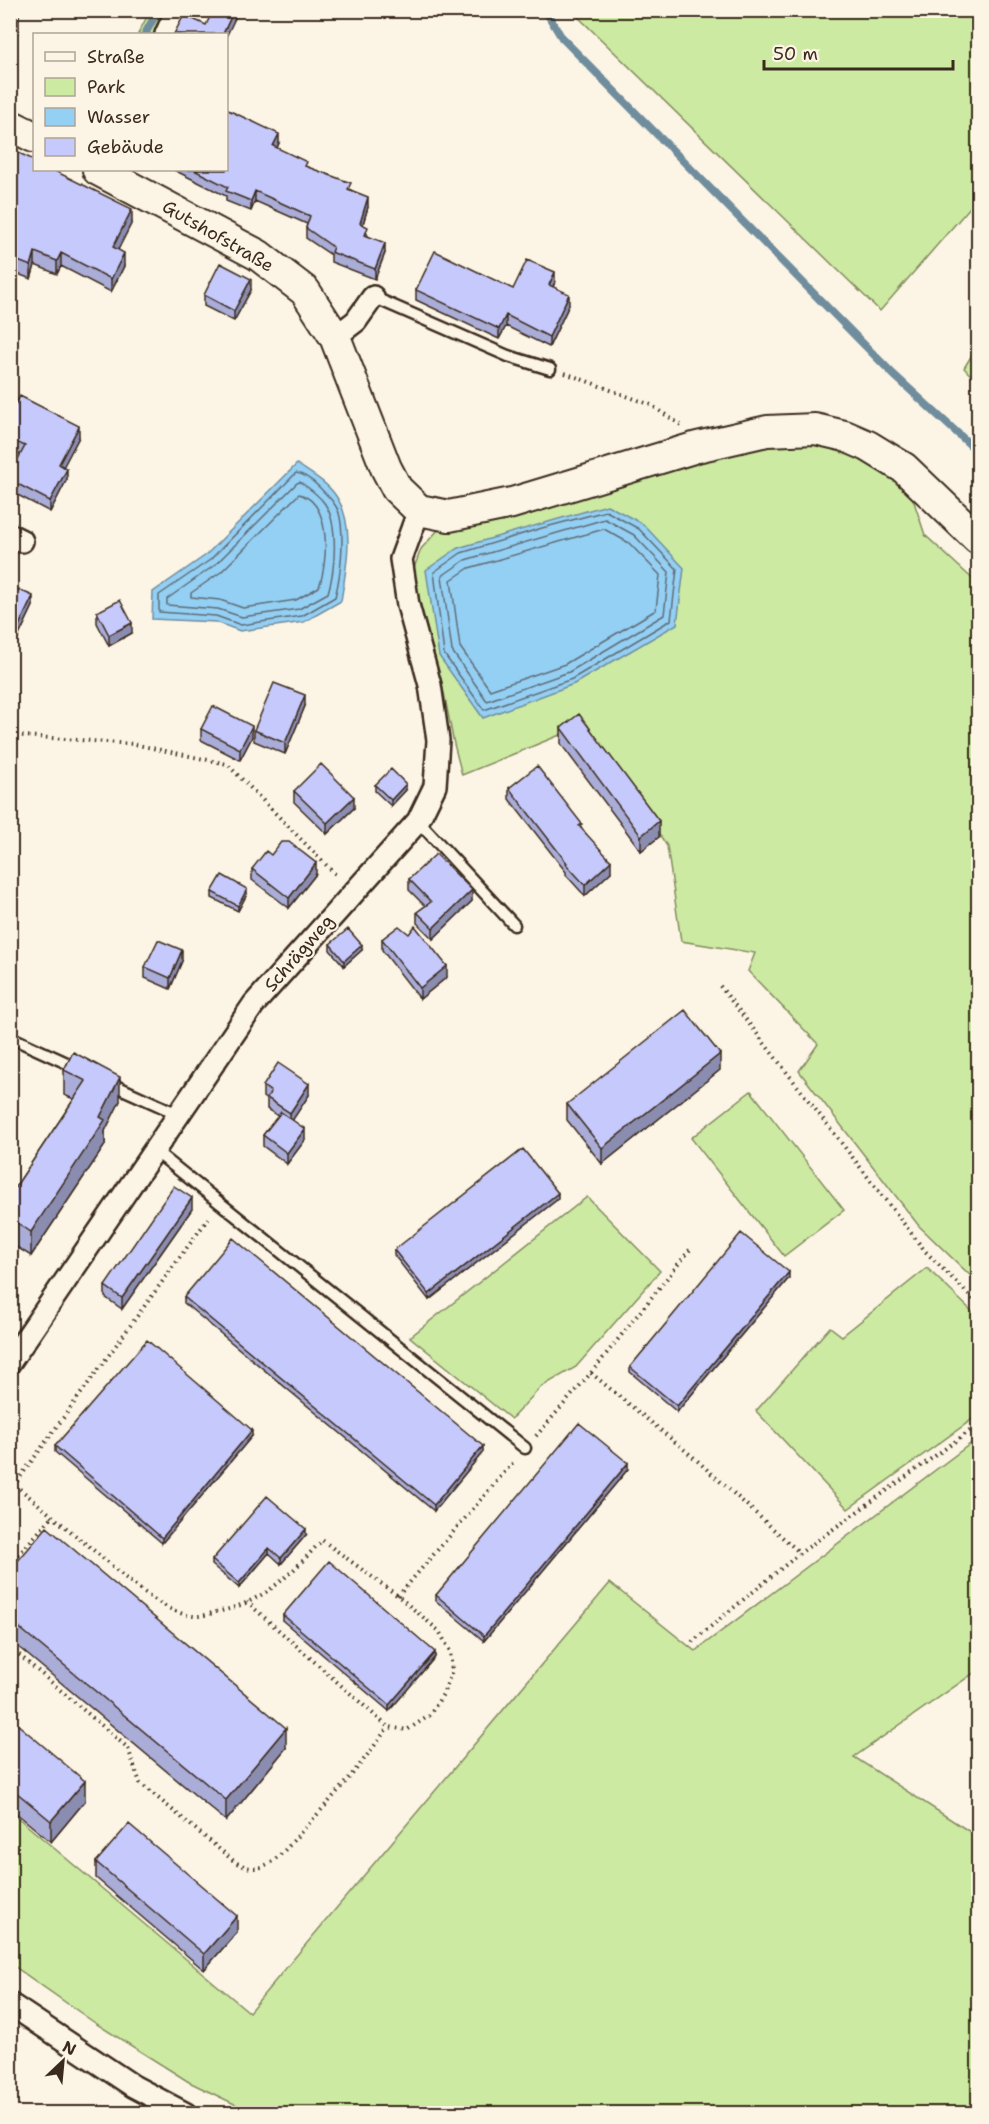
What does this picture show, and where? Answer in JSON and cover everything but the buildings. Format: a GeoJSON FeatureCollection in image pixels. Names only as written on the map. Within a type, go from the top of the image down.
{"type":"FeatureCollection","features":[{"type":"Feature","properties":{"kind":"street"},"geometry":{"type":"LineString","coordinates":[[166,33],[177,10]]}},
{"type":"Feature","properties":{"kind":"street"},"geometry":{"type":"LineString","coordinates":[[10,125],[33,136]]}},
{"type":"Feature","properties":{"kind":"street","name":"Gutshofstraße"},"geometry":{"type":"LineString","coordinates":[[101,171],[258,255],[305,291],[335,337],[386,468],[397,489],[419,510]]}},
{"type":"Feature","properties":{"kind":"street"},"geometry":{"type":"LineString","coordinates":[[335,337],[356,321],[373,297]]}},
{"type":"Feature","properties":{"kind":"street"},"geometry":{"type":"LineString","coordinates":[[419,510],[449,516],[512,503],[697,447],[767,431],[815,429],[845,436],[868,446],[904,468],[978,539]]}},
{"type":"Feature","properties":{"kind":"street","name":"Schrägweg"},"geometry":{"type":"LineString","coordinates":[[10,1362],[254,1004],[418,821],[435,786],[438,740],[430,684],[408,605],[401,559],[419,510]]}},
{"type":"Feature","properties":{"kind":"street"},"geometry":{"type":"LineString","coordinates":[[10,2004],[133,2086],[186,2114]]}},
{"type":"Feature","properties":{"kind":"lane"},"geometry":{"type":"LineString","coordinates":[[373,297],[508,356],[550,369]]}},
{"type":"Feature","properties":{"kind":"lane"},"geometry":{"type":"LineString","coordinates":[[418,821],[514,925]]}},
{"type":"Feature","properties":{"kind":"lane"},"geometry":{"type":"LineString","coordinates":[[10,1037],[178,1114]]}},
{"type":"Feature","properties":{"kind":"lane"},"geometry":{"type":"LineString","coordinates":[[154,1150],[525,1448]]}},
{"type":"Feature","properties":{"kind":"path"},"geometry":{"type":"LineString","coordinates":[[550,369],[651,405],[679,422],[691,435],[697,447]]}},
{"type":"Feature","properties":{"kind":"path"},"geometry":{"type":"LineString","coordinates":[[10,735],[133,744],[227,764],[353,892]]}},
{"type":"Feature","properties":{"kind":"path"},"geometry":{"type":"LineString","coordinates":[[720,986],[925,1251],[978,1304]]}},
{"type":"Feature","properties":{"kind":"path"},"geometry":{"type":"LineString","coordinates":[[10,1491],[220,1203]]}},
{"type":"Feature","properties":{"kind":"path"},"geometry":{"type":"LineString","coordinates":[[398,1596],[591,1373],[692,1247]]}},
{"type":"Feature","properties":{"kind":"path"},"geometry":{"type":"LineString","coordinates":[[591,1373],[692,1456],[800,1553]]}},
{"type":"Feature","properties":{"kind":"path"},"geometry":{"type":"LineString","coordinates":[[692,1642],[800,1553],[978,1425]]}},
{"type":"Feature","properties":{"kind":"path"},"geometry":{"type":"LineString","coordinates":[[15,1485],[140,1589],[165,1606],[194,1617],[230,1610],[247,1602],[262,1595],[290,1576],[322,1540],[398,1596],[439,1631],[450,1651],[452,1671],[443,1694],[429,1716],[407,1730],[388,1727],[247,1602]]}},
{"type":"Feature","properties":{"kind":"path"},"geometry":{"type":"LineString","coordinates":[[10,1564],[52,1516]]}},
{"type":"Feature","properties":{"kind":"path"},"geometry":{"type":"LineString","coordinates":[[10,1647],[128,1748],[140,1783],[235,1862],[246,1868],[258,1868],[272,1862],[284,1851],[328,1802],[388,1727]]}},
{"type":"Feature","properties":{"kind":"green space"},"geometry":{"type":"Polygon","coordinates":[[[150,11],[166,11],[155,33],[139,33],[150,11]]]}},
{"type":"Feature","properties":{"kind":"green space"},"geometry":{"type":"Polygon","coordinates":[[[572,11],[978,11],[978,198],[880,311],[572,11]]]}},
{"type":"Feature","properties":{"kind":"green space"},"geometry":{"type":"Polygon","coordinates":[[[978,345],[978,383],[964,368],[978,345]]]}},
{"type":"Feature","properties":{"kind":"green space"},"geometry":{"type":"Polygon","coordinates":[[[796,440],[847,450],[882,470],[912,496],[925,535],[978,584],[978,1283],[919,1226],[799,1071],[818,1044],[748,971],[755,953],[681,941],[667,846],[587,724],[462,775],[444,693],[418,595],[414,568],[421,549],[439,529],[701,461],[796,440]]]}},
{"type":"Feature","properties":{"kind":"green space"},"geometry":{"type":"Polygon","coordinates":[[[751,1091],[844,1210],[784,1256],[691,1138],[751,1091]]]}},
{"type":"Feature","properties":{"kind":"green space"},"geometry":{"type":"Polygon","coordinates":[[[587,1197],[660,1271],[576,1367],[541,1387],[511,1419],[410,1337],[587,1197]]]}},
{"type":"Feature","properties":{"kind":"green space"},"geometry":{"type":"Polygon","coordinates":[[[927,1268],[978,1317],[978,1415],[848,1509],[756,1411],[830,1327],[842,1336],[927,1268]]]}},
{"type":"Feature","properties":{"kind":"green space"},"geometry":{"type":"Polygon","coordinates":[[[978,1438],[978,1670],[854,1757],[978,1837],[978,2113],[253,2113],[189,2082],[95,2023],[11,1964],[11,1812],[249,2012],[610,1583],[695,1651],[978,1438]]]}},
{"type":"Feature","properties":{"kind":"water"},"geometry":{"type":"Polygon","coordinates":[[[297,464],[328,486],[336,496],[346,520],[348,547],[341,601],[304,622],[240,631],[216,622],[152,619],[153,592],[206,555],[297,464]]]}},
{"type":"Feature","properties":{"kind":"water"},"geometry":{"type":"Polygon","coordinates":[[[607,505],[643,524],[684,568],[677,624],[574,684],[483,718],[439,656],[426,570],[458,548],[607,505]]]}},
{"type":"Feature","properties":{"kind":"waterway"},"geometry":{"type":"LineString","coordinates":[[146,33],[158,10]]}},
{"type":"Feature","properties":{"kind":"waterway"},"geometry":{"type":"LineString","coordinates":[[545,10],[562,38],[893,374],[978,452]]}}]}
